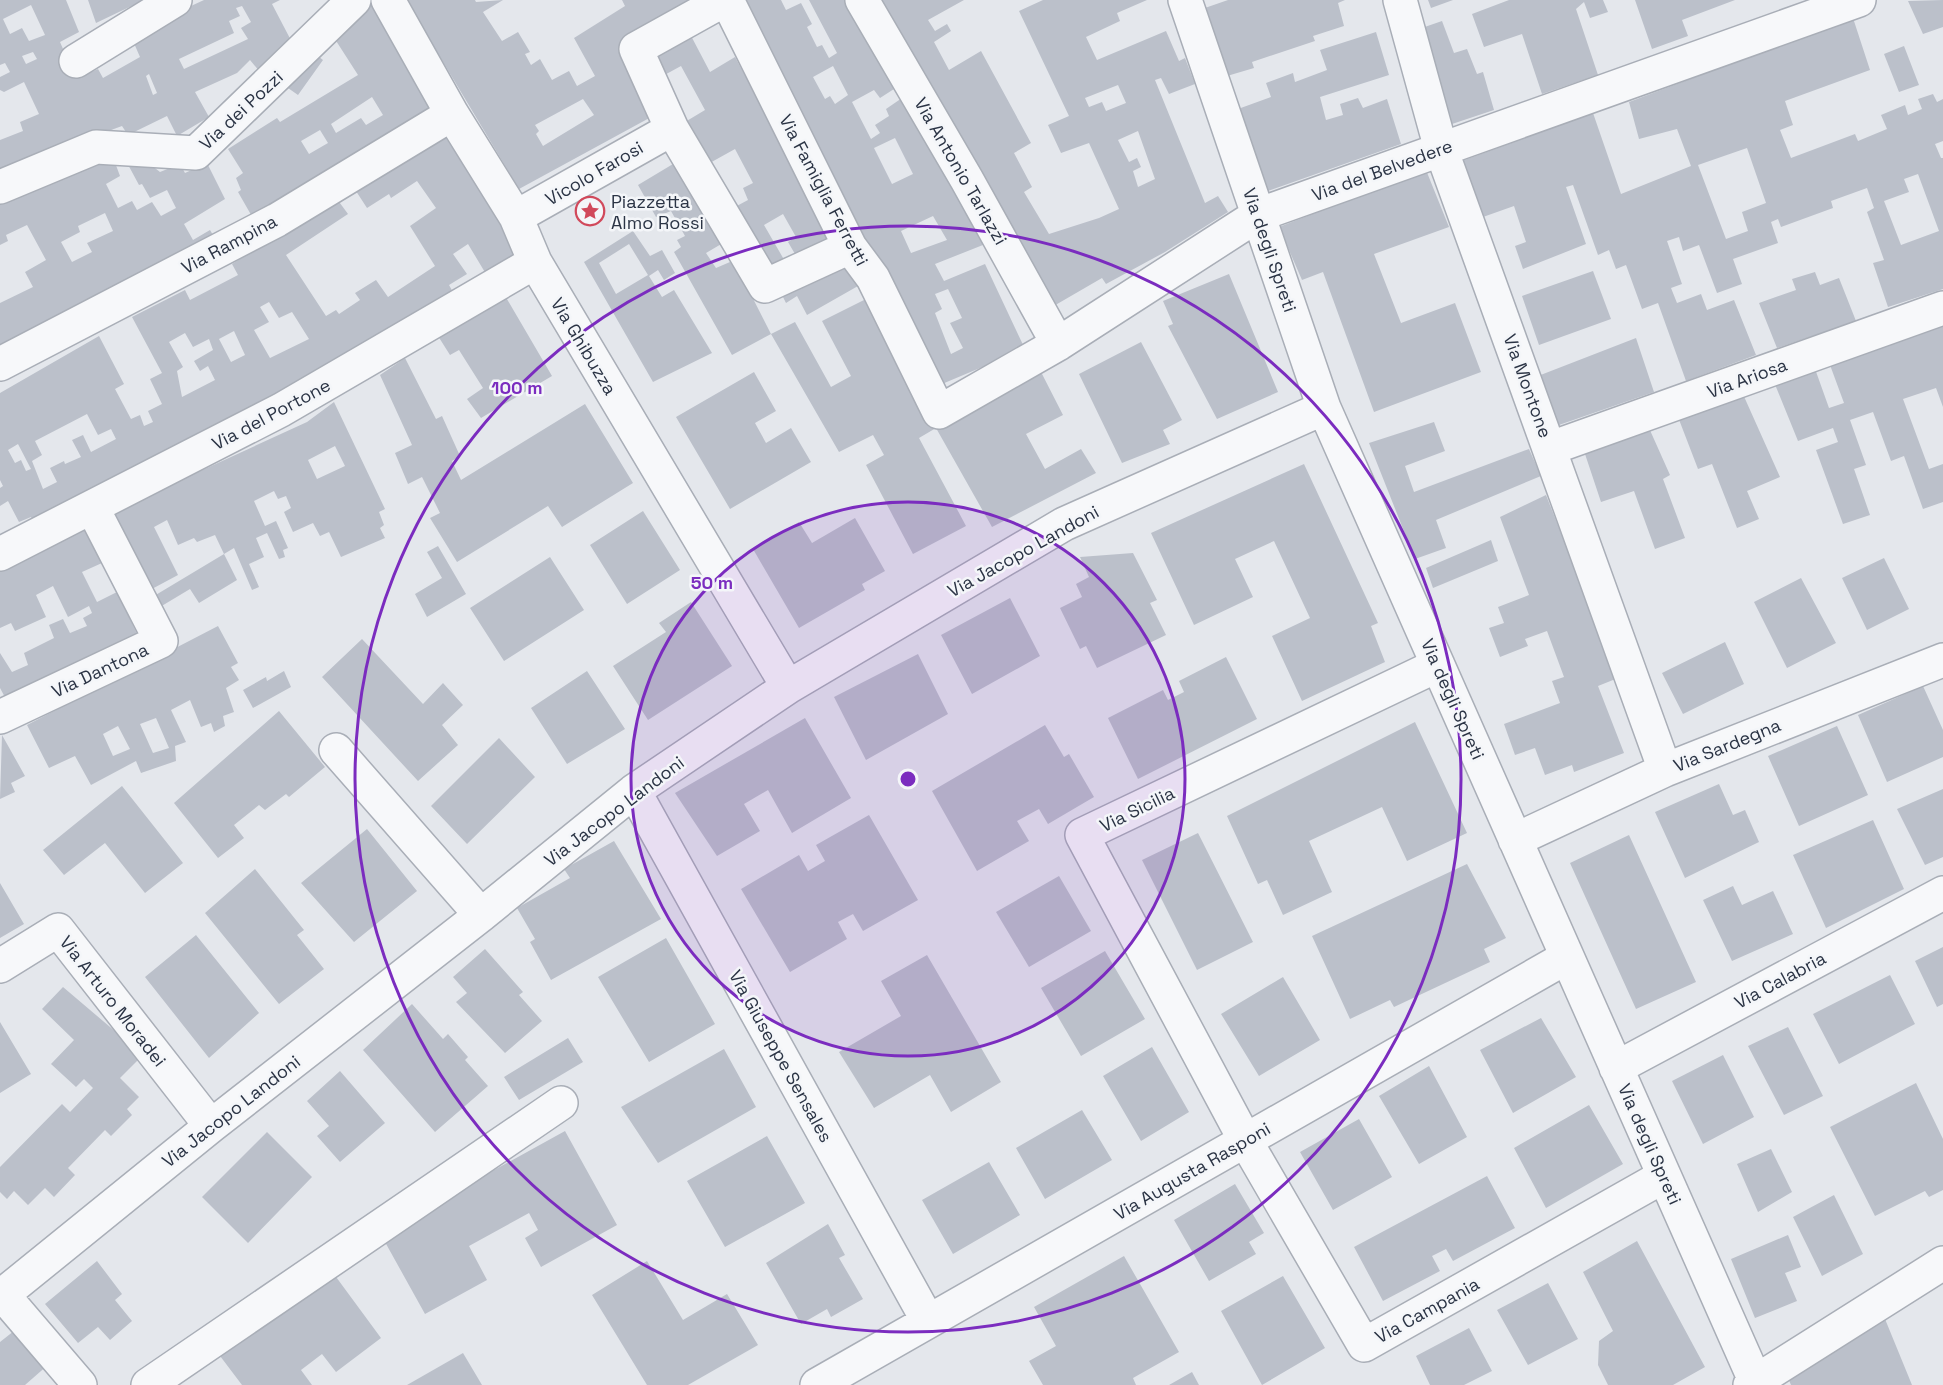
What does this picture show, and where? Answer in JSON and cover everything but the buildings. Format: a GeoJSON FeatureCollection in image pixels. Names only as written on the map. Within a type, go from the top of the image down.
{"type":"FeatureCollection","features":[{"type":"Feature","properties":{"kind":"street"},"geometry":{"type":"LineString","coordinates":[[76,61],[175,0]]}},
{"type":"Feature","properties":{"kind":"street","name":"Via dei Pozzi"},"geometry":{"type":"LineString","coordinates":[[0,187],[96,147],[196,153],[354,0]]}},
{"type":"Feature","properties":{"kind":"street","name":"Via Ghibuzza"},"geometry":{"type":"LineString","coordinates":[[388,0],[452,114],[516,217],[534,262],[788,687]]}},
{"type":"Feature","properties":{"kind":"street"},"geometry":{"type":"LineString","coordinates":[[725,0],[636,49],[672,129],[765,286],[850,247]]}},
{"type":"Feature","properties":{"kind":"street","name":"Via Famiglia Ferretti"},"geometry":{"type":"LineString","coordinates":[[725,0],[850,247],[873,278],[939,412]]}},
{"type":"Feature","properties":{"kind":"street","name":"Via Antonio Tarlazzi"},"geometry":{"type":"LineString","coordinates":[[862,0],[1058,344]]}},
{"type":"Feature","properties":{"kind":"street","name":"Via degli Spreti"},"geometry":{"type":"LineString","coordinates":[[1185,0],[1324,408],[1754,1384]]}},
{"type":"Feature","properties":{"kind":"street","name":"Via Montone"},"geometry":{"type":"LineString","coordinates":[[1400,0],[1441,148],[1551,448],[1665,770]]}},
{"type":"Feature","properties":{"kind":"street","name":"Via del Belvedere"},"geometry":{"type":"LineString","coordinates":[[939,412],[1058,344],[1258,215],[1858,0]]}},
{"type":"Feature","properties":{"kind":"street","name":"Via Rampina"},"geometry":{"type":"LineString","coordinates":[[0,364],[277,220],[452,114]]}},
{"type":"Feature","properties":{"kind":"street","name":"Vicolo Farosi"},"geometry":{"type":"LineString","coordinates":[[516,217],[672,129]]}},
{"type":"Feature","properties":{"kind":"street","name":"Via del Portone"},"geometry":{"type":"LineString","coordinates":[[0,554],[281,410],[534,262]]}},
{"type":"Feature","properties":{"kind":"street","name":"Via Ariosa"},"geometry":{"type":"LineString","coordinates":[[1551,448],[1943,308]]}},
{"type":"Feature","properties":{"kind":"street","name":"Via Jacopo Landoni"},"geometry":{"type":"LineString","coordinates":[[1,1296],[211,1126],[481,915],[634,791],[788,687],[1064,524],[1324,408]]}},
{"type":"Feature","properties":{"kind":"street","name":"Via Dantona"},"geometry":{"type":"LineString","coordinates":[[0,717],[161,641],[92,507]]}},
{"type":"Feature","properties":{"kind":"street","name":"Via Sardegna"},"geometry":{"type":"LineString","coordinates":[[1515,840],[1665,770],[1943,660]]}},
{"type":"Feature","properties":{"kind":"street","name":"Via Sicilia"},"geometry":{"type":"LineString","coordinates":[[1245,1140],[1082,836],[1438,665]]}},
{"type":"Feature","properties":{"kind":"street"},"geometry":{"type":"LineString","coordinates":[[336,750],[481,915]]}},
{"type":"Feature","properties":{"kind":"street","name":"Via Giuseppe Sensales"},"geometry":{"type":"LineString","coordinates":[[634,791],[928,1322]]}},
{"type":"Feature","properties":{"kind":"street","name":"Via Calabria"},"geometry":{"type":"LineString","coordinates":[[1616,1068],[1943,893]]}},
{"type":"Feature","properties":{"kind":"street","name":"Via Arturo Moradei"},"geometry":{"type":"LineString","coordinates":[[0,966],[58,930],[211,1126]]}},
{"type":"Feature","properties":{"kind":"street","name":"Via Augusta Rasponi"},"geometry":{"type":"LineString","coordinates":[[817,1385],[1567,957]]}},
{"type":"Feature","properties":{"kind":"street"},"geometry":{"type":"LineString","coordinates":[[148,1385],[561,1103]]}},
{"type":"Feature","properties":{"kind":"street","name":"Via Campania"},"geometry":{"type":"LineString","coordinates":[[1245,1140],[1364,1345],[1664,1176]]}},
{"type":"Feature","properties":{"kind":"street"},"geometry":{"type":"LineString","coordinates":[[1754,1384],[1943,1263]]}},
{"type":"Feature","properties":{"kind":"street"},"geometry":{"type":"LineString","coordinates":[[1,1296],[80,1385]]}},
{"type":"Feature","properties":{"kind":"place","name":"Piazzetta Almo Rossi"},"geometry":{"type":"Point","coordinates":[590,211]}}]}
